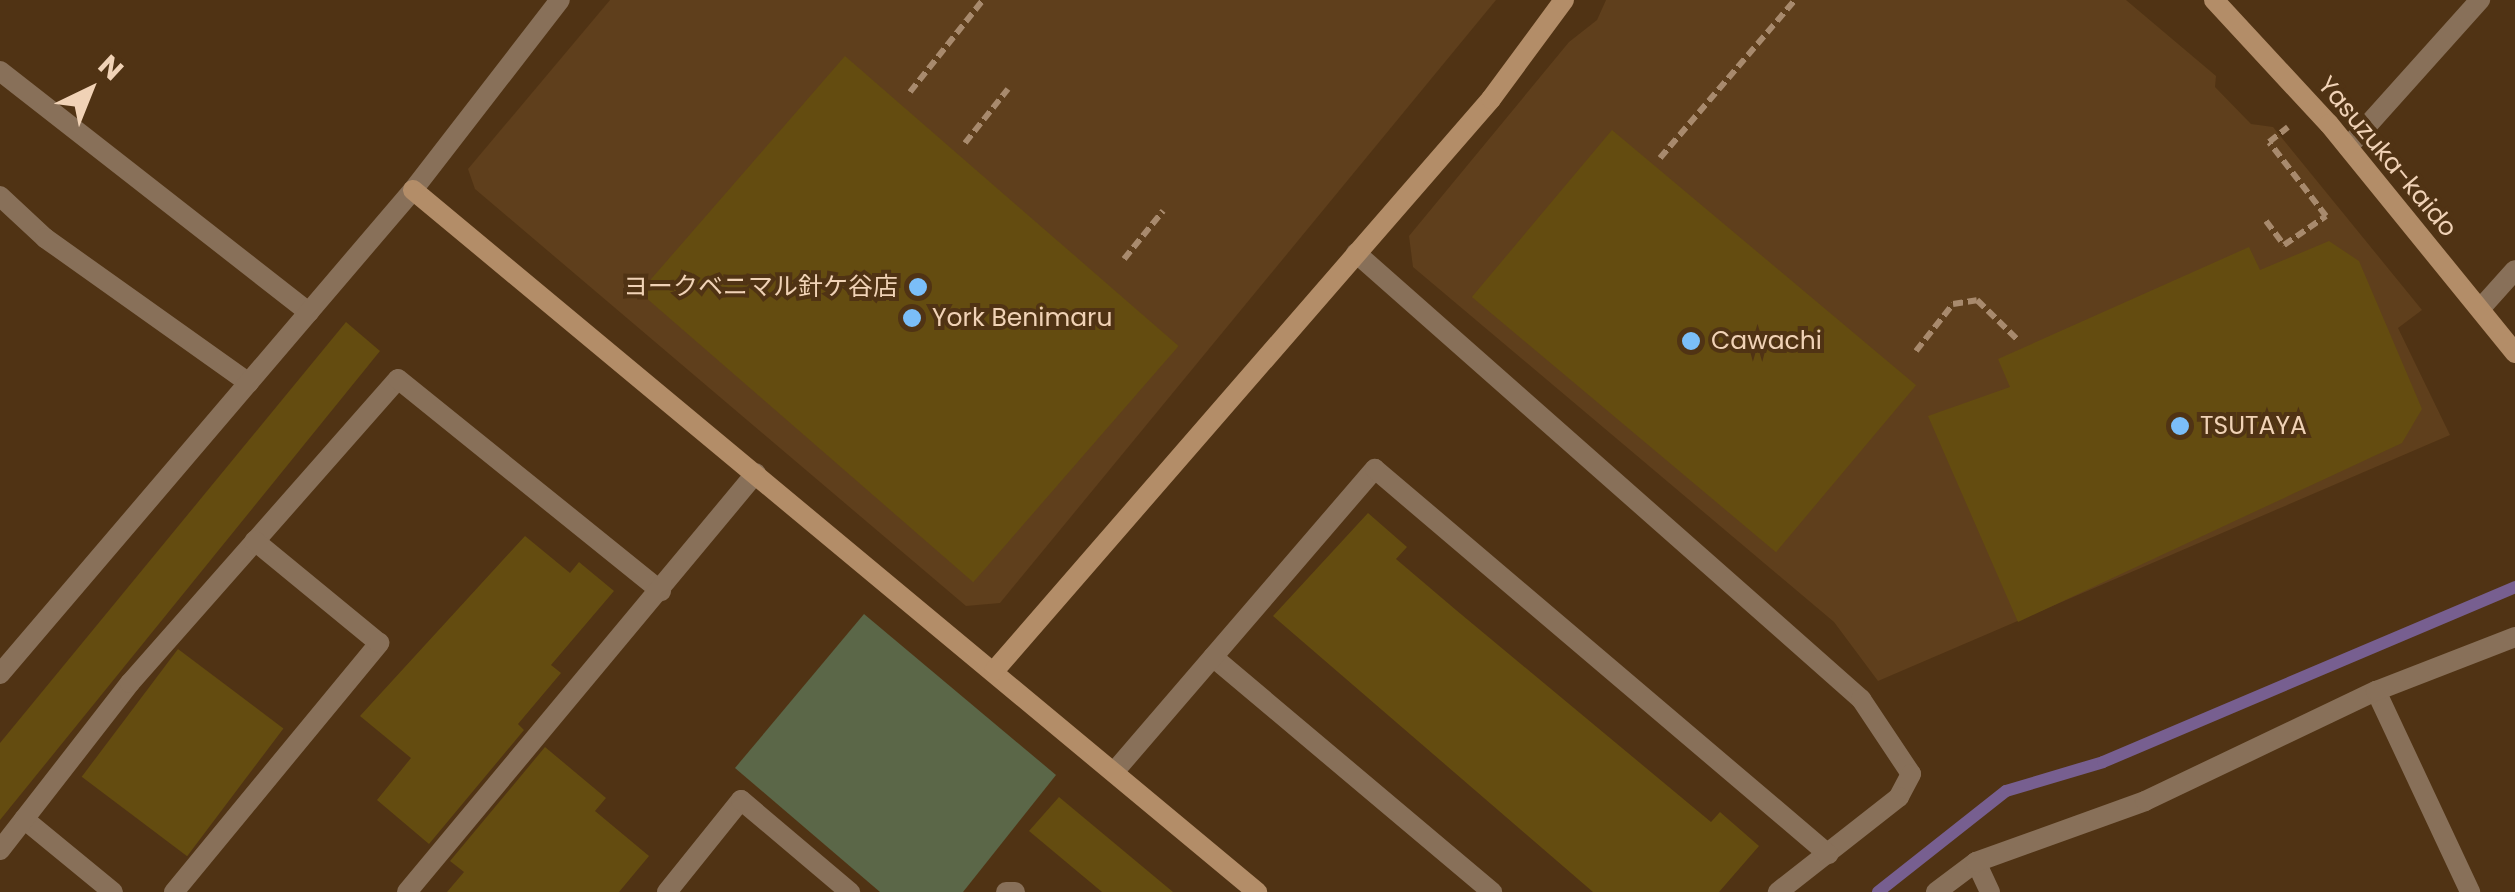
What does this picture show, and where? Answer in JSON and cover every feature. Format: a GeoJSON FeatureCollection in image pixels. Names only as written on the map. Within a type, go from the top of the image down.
{"type":"FeatureCollection","features":[{"type":"Feature","properties":{"kind":"street"},"geometry":{"type":"LineString","coordinates":[[0,674],[414,190],[560,0]]}},
{"type":"Feature","properties":{"kind":"street"},"geometry":{"type":"LineString","coordinates":[[994,671],[1492,99],[1564,0]]}},
{"type":"Feature","properties":{"kind":"street","name":"Yasuzuka-kaido"},"geometry":{"type":"LineString","coordinates":[[2214,0],[2348,148],[2515,353]]}},
{"type":"Feature","properties":{"kind":"street"},"geometry":{"type":"LineString","coordinates":[[2348,148],[2480,0]]}},
{"type":"Feature","properties":{"kind":"street"},"geometry":{"type":"LineString","coordinates":[[0,70],[309,312]]}},
{"type":"Feature","properties":{"kind":"street"},"geometry":{"type":"LineString","coordinates":[[414,190],[1258,892]]}},
{"type":"Feature","properties":{"kind":"street"},"geometry":{"type":"LineString","coordinates":[[0,196],[45,238],[249,383]]}},
{"type":"Feature","properties":{"kind":"street"},"geometry":{"type":"LineString","coordinates":[[1356,253],[1861,699],[1910,774],[1909,788],[1778,892]]}},
{"type":"Feature","properties":{"kind":"street"},"geometry":{"type":"LineString","coordinates":[[2480,309],[2515,270]]}},
{"type":"Feature","properties":{"kind":"street"},"geometry":{"type":"LineString","coordinates":[[0,850],[255,541],[398,379],[660,591]]}},
{"type":"Feature","properties":{"kind":"street"},"geometry":{"type":"LineString","coordinates":[[1114,772],[1374,469],[1828,854]]}},
{"type":"Feature","properties":{"kind":"street"},"geometry":{"type":"LineString","coordinates":[[407,892],[756,473]]}},
{"type":"Feature","properties":{"kind":"street"},"geometry":{"type":"LineString","coordinates":[[174,892],[378,643],[255,541]]}},
{"type":"Feature","properties":{"kind":"street"},"geometry":{"type":"LineString","coordinates":[[1936,892],[1976,862],[2145,800],[2376,691],[2515,638]]}},
{"type":"Feature","properties":{"kind":"street"},"geometry":{"type":"LineString","coordinates":[[1213,657],[1492,892]]}},
{"type":"Feature","properties":{"kind":"street"},"geometry":{"type":"LineString","coordinates":[[2376,691],[2470,892]]}},
{"type":"Feature","properties":{"kind":"street"},"geometry":{"type":"LineString","coordinates":[[667,892],[741,800],[850,892]]}},
{"type":"Feature","properties":{"kind":"street"},"geometry":{"type":"LineString","coordinates":[[24,819],[113,892]]}},
{"type":"Feature","properties":{"kind":"street"},"geometry":{"type":"LineString","coordinates":[[1976,862],[1990,892]]}},
{"type":"Feature","properties":{"kind":"street"},"geometry":{"type":"LineString","coordinates":[[1006,892],[1014,892]]}},
{"type":"Feature","properties":{"kind":"path"},"geometry":{"type":"LineString","coordinates":[[910,92],[983,0]]}},
{"type":"Feature","properties":{"kind":"path"},"geometry":{"type":"LineString","coordinates":[[1660,158],[1795,0]]}},
{"type":"Feature","properties":{"kind":"path"},"geometry":{"type":"LineString","coordinates":[[965,143],[1008,90]]}},
{"type":"Feature","properties":{"kind":"path"},"geometry":{"type":"LineString","coordinates":[[2266,221],[2284,246],[2326,216],[2269,142],[2288,127]]}},
{"type":"Feature","properties":{"kind":"path"},"geometry":{"type":"LineString","coordinates":[[1124,260],[1163,212]]}},
{"type":"Feature","properties":{"kind":"path"},"geometry":{"type":"LineString","coordinates":[[1916,351],[1953,304],[1977,300],[2018,340]]}},
{"type":"Feature","properties":{"kind":"shaded area"},"geometry":{"type":"Polygon","coordinates":[[[610,0],[1496,0],[1000,603],[966,606],[475,189],[468,169],[610,0]]]}},
{"type":"Feature","properties":{"kind":"shaded area"},"geometry":{"type":"Polygon","coordinates":[[[1606,0],[2126,0],[2216,76],[2215,87],[2251,124],[2273,127],[2422,310],[2398,328],[2450,435],[1878,681],[1834,622],[1413,267],[1409,236],[1569,42],[1597,20],[1606,0]]]}},
{"type":"Feature","properties":{"kind":"green space"},"geometry":{"type":"Polygon","coordinates":[[[864,614],[1056,775],[963,892],[880,892],[735,768],[864,614]]]}},
{"type":"Feature","properties":{"kind":"building","name":"York Benimaru"},"geometry":{"type":"Polygon","coordinates":[[[845,56],[1179,346],[973,582],[640,292],[845,56]]]}},
{"type":"Feature","properties":{"kind":"building","name":"Cawachi"},"geometry":{"type":"Polygon","coordinates":[[[1612,130],[1916,385],[1776,552],[1472,297],[1612,130]]]}},
{"type":"Feature","properties":{"kind":"building","name":"TSUTAYA"},"geometry":{"type":"Polygon","coordinates":[[[2329,241],[2359,261],[2422,409],[2402,443],[2018,622],[1928,416],[2010,387],[1998,359],[2249,247],[2260,270],[2329,241]]]}},
{"type":"Feature","properties":{"kind":"building"},"geometry":{"type":"Polygon","coordinates":[[[346,322],[380,351],[0,820],[0,743],[346,322]]]}},
{"type":"Feature","properties":{"kind":"building"},"geometry":{"type":"Polygon","coordinates":[[[1368,513],[1407,547],[1396,559],[1711,822],[1720,812],[1759,846],[1719,892],[1593,892],[1273,616],[1368,513]]]}},
{"type":"Feature","properties":{"kind":"building"},"geometry":{"type":"Polygon","coordinates":[[[525,536],[570,573],[579,562],[614,591],[551,665],[561,673],[518,724],[524,730],[429,844],[377,800],[411,758],[360,716],[525,536]]]}},
{"type":"Feature","properties":{"kind":"building"},"geometry":{"type":"Polygon","coordinates":[[[178,649],[283,728],[187,856],[82,777],[178,649]]]}},
{"type":"Feature","properties":{"kind":"building"},"geometry":{"type":"Polygon","coordinates":[[[545,747],[606,798],[595,811],[649,856],[619,892],[447,892],[464,872],[450,861],[545,747]]]}},
{"type":"Feature","properties":{"kind":"building"},"geometry":{"type":"Polygon","coordinates":[[[1059,797],[1173,892],[1102,892],[1029,831],[1059,797]]]}},
{"type":"Feature","properties":{"kind":"waterway"},"geometry":{"type":"LineString","coordinates":[[1878,892],[2006,791],[2103,762],[2515,587]]}},
{"type":"Feature","properties":{"kind":"place","name":"ヨークベニマル針ケ谷店"},"geometry":{"type":"Point","coordinates":[918,287]}},
{"type":"Feature","properties":{"kind":"place","name":"York Benimaru"},"geometry":{"type":"Point","coordinates":[912,318]}},
{"type":"Feature","properties":{"kind":"place","name":"Cawachi"},"geometry":{"type":"Point","coordinates":[1691,341]}},
{"type":"Feature","properties":{"kind":"place","name":"TSUTAYA"},"geometry":{"type":"Point","coordinates":[2180,426]}}]}
